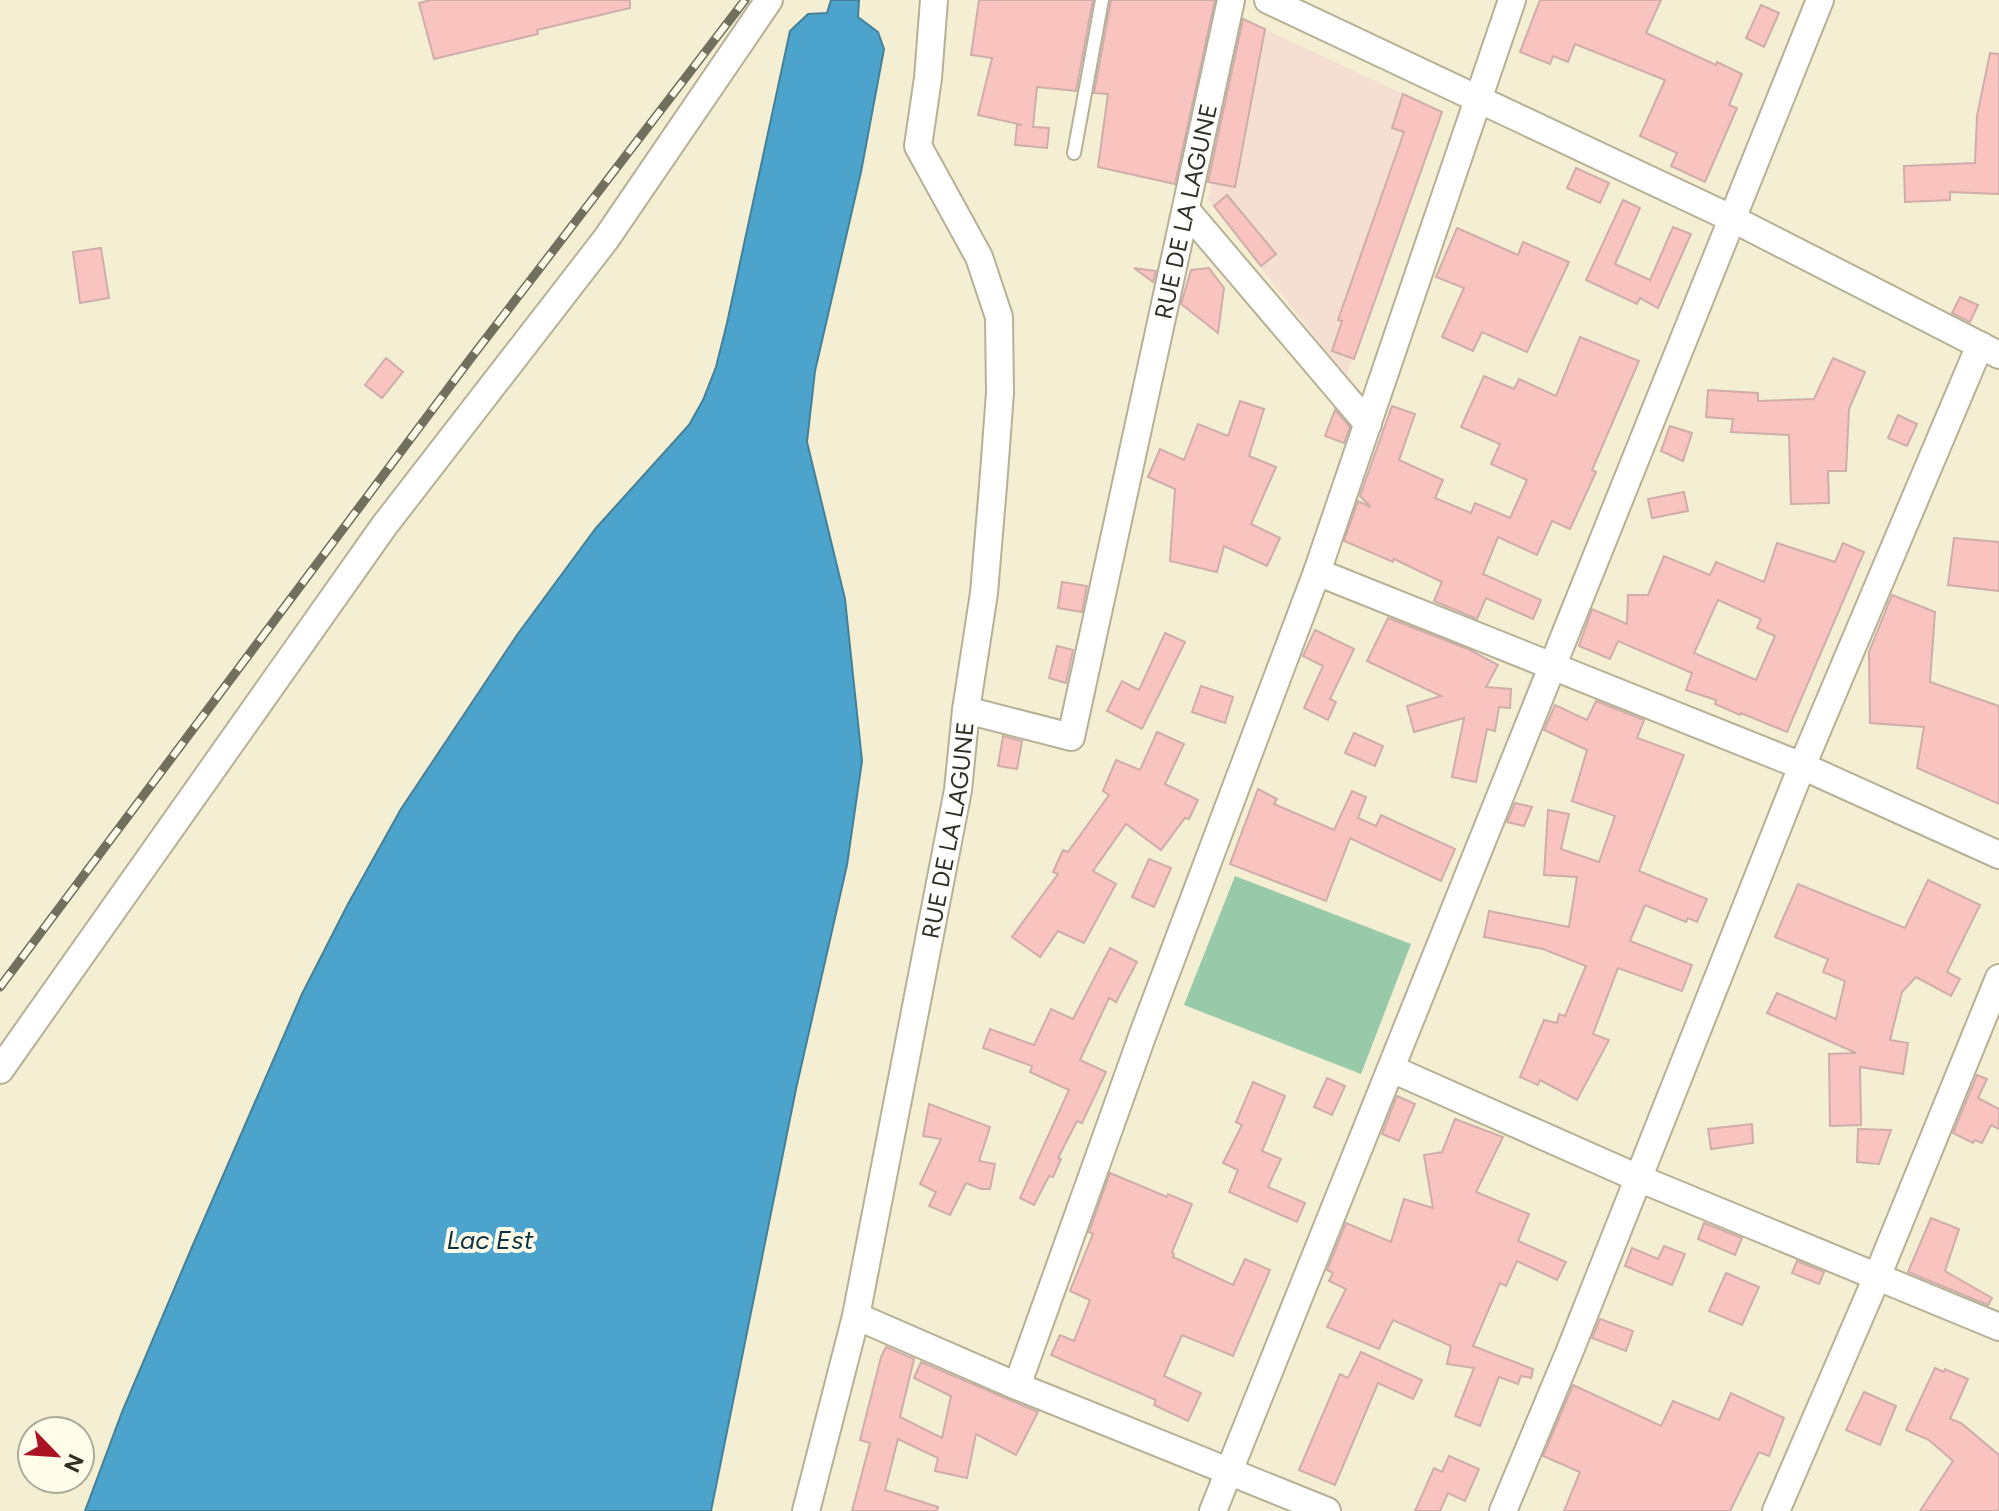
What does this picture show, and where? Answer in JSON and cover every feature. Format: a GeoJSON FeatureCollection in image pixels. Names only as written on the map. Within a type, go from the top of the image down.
{"type":"FeatureCollection","features":[{"type":"Feature","properties":{"kind":"street"},"geometry":{"type":"LineString","coordinates":[[0,1070],[384,526],[606,239],[769,0]]}},
{"type":"Feature","properties":{"kind":"street"},"geometry":{"type":"LineString","coordinates":[[934,0],[928,78],[918,146],[979,257],[999,317],[1000,393],[993,486],[984,593],[966,710]]}},
{"type":"Feature","properties":{"kind":"street","name":"RUE DE LA LAGUNE"},"geometry":{"type":"LineString","coordinates":[[806,1511],[856,1316],[958,790],[966,710],[1071,737],[1231,0]]}},
{"type":"Feature","properties":{"kind":"street"},"geometry":{"type":"LineString","coordinates":[[1268,0],[1733,219],[1990,350],[1802,766],[1503,1511]]}},
{"type":"Feature","properties":{"kind":"street"},"geometry":{"type":"LineString","coordinates":[[1017,1386],[1143,1034],[1317,572],[1512,0]]}},
{"type":"Feature","properties":{"kind":"street"},"geometry":{"type":"LineString","coordinates":[[1213,1511],[1820,0]]}},
{"type":"Feature","properties":{"kind":"street"},"geometry":{"type":"LineString","coordinates":[[1187,211],[1368,424]]}},
{"type":"Feature","properties":{"kind":"street"},"geometry":{"type":"LineString","coordinates":[[1317,572],[1802,766],[1999,855]]}},
{"type":"Feature","properties":{"kind":"street"},"geometry":{"type":"LineString","coordinates":[[1776,1511],[1877,1277],[1999,978]]}},
{"type":"Feature","properties":{"kind":"street"},"geometry":{"type":"LineString","coordinates":[[1392,1069],[1638,1178],[1999,1327]]}},
{"type":"Feature","properties":{"kind":"street"},"geometry":{"type":"LineString","coordinates":[[856,1316],[1017,1386],[1327,1511]]}},
{"type":"Feature","properties":{"kind":"lane"},"geometry":{"type":"LineString","coordinates":[[1074,153],[1102,0]]}},
{"type":"Feature","properties":{"kind":"shaded area"},"geometry":{"type":"Polygon","coordinates":[[[1241,18],[1442,112],[1346,377],[1208,200],[1241,18]]]}},
{"type":"Feature","properties":{"kind":"green space"},"geometry":{"type":"Polygon","coordinates":[[[1235,876],[1411,944],[1361,1074],[1184,1005],[1235,876]]]}},
{"type":"Feature","properties":{"kind":"water","name":"Lac Est"},"geometry":{"type":"Polygon","coordinates":[[[831,0],[859,0],[858,17],[878,32],[884,49],[861,172],[815,371],[807,442],[845,599],[862,761],[847,865],[796,1089],[711,1511],[85,1511],[91,1495],[96,1495],[96,1482],[122,1412],[192,1247],[302,994],[348,904],[401,809],[517,635],[596,528],[689,425],[703,400],[716,367],[727,323],[790,31],[808,14],[827,13],[831,0]]]}},
{"type":"Feature","properties":{"kind":"building"},"geometry":{"type":"Polygon","coordinates":[[[431,0],[630,0],[630,8],[434,59],[419,3],[431,0]]]}},
{"type":"Feature","properties":{"kind":"building"},"geometry":{"type":"Polygon","coordinates":[[[979,0],[1093,0],[1076,91],[1037,87],[1033,127],[1049,128],[1047,148],[1015,145],[1017,125],[1022,125],[978,115],[992,58],[971,55],[979,0]]]}},
{"type":"Feature","properties":{"kind":"building"},"geometry":{"type":"Polygon","coordinates":[[[1111,0],[1215,0],[1175,184],[1098,167],[1108,94],[1094,93],[1111,0]]]}},
{"type":"Feature","properties":{"kind":"building"},"geometry":{"type":"Polygon","coordinates":[[[1540,0],[1661,0],[1646,33],[1742,74],[1729,105],[1737,108],[1705,182],[1671,166],[1677,153],[1640,136],[1665,80],[1575,44],[1568,62],[1553,56],[1550,64],[1520,52],[1540,0]]]}},
{"type":"Feature","properties":{"kind":"building"},"geometry":{"type":"Polygon","coordinates":[[[1761,5],[1779,13],[1764,47],[1746,38],[1761,5]]]}},
{"type":"Feature","properties":{"kind":"building"},"geometry":{"type":"Polygon","coordinates":[[[1243,19],[1265,29],[1235,187],[1208,182],[1243,19]]]}},
{"type":"Feature","properties":{"kind":"building"},"geometry":{"type":"Polygon","coordinates":[[[1990,53],[1999,54],[1999,194],[1950,192],[1950,200],[1905,202],[1904,166],[1975,163],[1977,116],[1990,53]]]}},
{"type":"Feature","properties":{"kind":"building"},"geometry":{"type":"Polygon","coordinates":[[[1403,94],[1442,112],[1354,359],[1332,351],[1342,321],[1338,320],[1404,132],[1392,128],[1403,94]]]}},
{"type":"Feature","properties":{"kind":"building"},"geometry":{"type":"Polygon","coordinates":[[[1576,168],[1609,183],[1600,203],[1567,188],[1576,168]]]}},
{"type":"Feature","properties":{"kind":"building"},"geometry":{"type":"Polygon","coordinates":[[[1227,195],[1276,254],[1261,266],[1214,206],[1227,195]]]}},
{"type":"Feature","properties":{"kind":"building"},"geometry":{"type":"Polygon","coordinates":[[[1623,200],[1640,208],[1615,264],[1650,280],[1673,227],[1691,234],[1658,308],[1640,298],[1637,304],[1586,280],[1623,200]]]}},
{"type":"Feature","properties":{"kind":"building"},"geometry":{"type":"Polygon","coordinates":[[[1457,228],[1518,255],[1523,242],[1569,262],[1527,352],[1482,332],[1473,351],[1442,337],[1464,288],[1436,277],[1457,228]]]}},
{"type":"Feature","properties":{"kind":"building"},"geometry":{"type":"Polygon","coordinates":[[[101,248],[109,298],[80,303],[73,252],[101,248]]]}},
{"type":"Feature","properties":{"kind":"building"},"geometry":{"type":"Polygon","coordinates":[[[1134,268],[1156,271],[1153,282],[1134,268]]]}},
{"type":"Feature","properties":{"kind":"building"},"geometry":{"type":"Polygon","coordinates":[[[1209,268],[1224,288],[1218,333],[1181,304],[1191,270],[1209,268]]]}},
{"type":"Feature","properties":{"kind":"building"},"geometry":{"type":"Polygon","coordinates":[[[1960,297],[1978,305],[1970,322],[1952,313],[1960,297]]]}},
{"type":"Feature","properties":{"kind":"building"},"geometry":{"type":"Polygon","coordinates":[[[1580,337],[1639,361],[1570,529],[1552,521],[1537,555],[1498,537],[1483,574],[1541,600],[1533,619],[1486,598],[1477,619],[1434,601],[1442,582],[1394,559],[1393,562],[1344,541],[1358,501],[1371,507],[1360,496],[1392,406],[1415,414],[1399,460],[1443,480],[1435,498],[1471,513],[1475,503],[1510,518],[1527,480],[1491,464],[1500,444],[1461,427],[1484,376],[1514,389],[1519,379],[1556,396],[1580,337]]]}},
{"type":"Feature","properties":{"kind":"building"},"geometry":{"type":"Polygon","coordinates":[[[386,358],[403,372],[382,398],[365,385],[386,358]]]}},
{"type":"Feature","properties":{"kind":"building"},"geometry":{"type":"Polygon","coordinates":[[[1833,358],[1865,372],[1849,409],[1846,471],[1828,471],[1829,503],[1791,504],[1789,435],[1731,432],[1733,419],[1706,417],[1708,390],[1758,393],[1758,401],[1814,399],[1833,358]]]}},
{"type":"Feature","properties":{"kind":"building"},"geometry":{"type":"Polygon","coordinates":[[[1240,401],[1264,409],[1249,456],[1276,467],[1251,524],[1280,538],[1267,566],[1224,546],[1217,572],[1170,561],[1175,489],[1148,477],[1160,449],[1184,460],[1198,424],[1228,436],[1240,401]]]}},
{"type":"Feature","properties":{"kind":"building"},"geometry":{"type":"Polygon","coordinates":[[[1335,410],[1350,427],[1344,443],[1325,436],[1335,410]]]}},
{"type":"Feature","properties":{"kind":"building"},"geometry":{"type":"Polygon","coordinates":[[[1898,415],[1917,424],[1907,446],[1888,438],[1898,415]]]}},
{"type":"Feature","properties":{"kind":"building"},"geometry":{"type":"Polygon","coordinates":[[[1670,426],[1692,433],[1683,461],[1661,451],[1670,426]]]}},
{"type":"Feature","properties":{"kind":"building"},"geometry":{"type":"Polygon","coordinates":[[[1684,492],[1688,511],[1652,518],[1648,499],[1684,492]]]}},
{"type":"Feature","properties":{"kind":"building"},"geometry":{"type":"Polygon","coordinates":[[[1954,538],[1999,542],[1999,591],[1948,585],[1954,538]]]}},
{"type":"Feature","properties":{"kind":"building"},"geometry":{"type":"Polygon","coordinates":[[[1777,543],[1835,562],[1843,543],[1864,552],[1787,732],[1686,690],[1692,673],[1618,641],[1610,659],[1579,646],[1592,609],[1627,624],[1628,595],[1648,595],[1664,556],[1710,575],[1716,562],[1764,582],[1777,543]],[[1718,600],[1694,653],[1756,680],[1775,636],[1757,628],[1761,619],[1718,600]]]}},
{"type":"Feature","properties":{"kind":"building"},"geometry":{"type":"Polygon","coordinates":[[[1062,582],[1087,586],[1082,612],[1058,608],[1062,582]]]}},
{"type":"Feature","properties":{"kind":"building"},"geometry":{"type":"Polygon","coordinates":[[[1892,595],[1935,612],[1930,682],[1999,706],[1999,804],[1917,768],[1924,727],[1870,723],[1869,652],[1892,595]]]}},
{"type":"Feature","properties":{"kind":"building"},"geometry":{"type":"Polygon","coordinates":[[[1388,618],[1468,649],[1498,665],[1486,687],[1511,689],[1510,708],[1499,707],[1495,731],[1487,729],[1476,782],[1452,777],[1464,718],[1414,732],[1407,706],[1441,696],[1367,661],[1388,618]]]}},
{"type":"Feature","properties":{"kind":"building"},"geometry":{"type":"Polygon","coordinates":[[[1315,630],[1354,649],[1330,699],[1336,702],[1328,720],[1304,708],[1323,666],[1303,656],[1315,630]]]}},
{"type":"Feature","properties":{"kind":"building"},"geometry":{"type":"Polygon","coordinates":[[[1165,633],[1185,642],[1142,729],[1107,711],[1122,681],[1139,690],[1165,633]]]}},
{"type":"Feature","properties":{"kind":"building"},"geometry":{"type":"Polygon","coordinates":[[[1057,646],[1073,650],[1066,683],[1049,678],[1057,646]]]}},
{"type":"Feature","properties":{"kind":"building"},"geometry":{"type":"Polygon","coordinates":[[[1201,686],[1233,697],[1225,723],[1192,712],[1201,686]]]}},
{"type":"Feature","properties":{"kind":"building"},"geometry":{"type":"Polygon","coordinates":[[[1596,701],[1644,720],[1637,738],[1684,755],[1639,871],[1707,899],[1697,922],[1688,918],[1686,922],[1645,905],[1630,941],[1692,965],[1682,991],[1618,968],[1593,1034],[1609,1040],[1577,1100],[1540,1080],[1538,1085],[1520,1077],[1544,1020],[1557,1023],[1559,1014],[1565,1016],[1586,966],[1543,949],[1484,937],[1489,911],[1569,927],[1577,877],[1544,875],[1548,810],[1569,814],[1561,849],[1599,862],[1615,816],[1572,801],[1587,750],[1544,730],[1555,705],[1587,720],[1596,701]]]}},
{"type":"Feature","properties":{"kind":"building"},"geometry":{"type":"Polygon","coordinates":[[[1157,732],[1184,744],[1165,784],[1198,800],[1189,819],[1185,818],[1161,850],[1126,824],[1093,871],[1116,884],[1084,943],[1058,931],[1040,957],[1012,937],[1058,874],[1053,872],[1063,850],[1068,852],[1109,795],[1103,791],[1116,760],[1140,770],[1157,732]]]}},
{"type":"Feature","properties":{"kind":"building"},"geometry":{"type":"Polygon","coordinates":[[[1354,733],[1383,746],[1375,766],[1345,753],[1354,733]]]}},
{"type":"Feature","properties":{"kind":"building"},"geometry":{"type":"Polygon","coordinates":[[[1003,736],[1022,741],[1017,769],[998,766],[1003,736]]]}},
{"type":"Feature","properties":{"kind":"building"},"geometry":{"type":"Polygon","coordinates":[[[1258,789],[1277,799],[1274,804],[1334,830],[1352,791],[1366,797],[1358,818],[1376,826],[1381,815],[1455,849],[1441,881],[1350,838],[1326,901],[1230,864],[1258,789]]]}},
{"type":"Feature","properties":{"kind":"building"},"geometry":{"type":"Polygon","coordinates":[[[1515,803],[1532,807],[1524,826],[1507,822],[1515,803]]]}},
{"type":"Feature","properties":{"kind":"building"},"geometry":{"type":"Polygon","coordinates":[[[1149,859],[1171,868],[1154,907],[1132,897],[1149,859]]]}},
{"type":"Feature","properties":{"kind":"building"},"geometry":{"type":"Polygon","coordinates":[[[1928,880],[1980,905],[1947,972],[1960,979],[1951,996],[1916,977],[1902,992],[1890,1040],[1908,1043],[1903,1074],[1860,1067],[1861,1125],[1830,1126],[1829,1054],[1856,1053],[1767,1013],[1777,993],[1836,1019],[1845,981],[1823,972],[1828,959],[1775,937],[1798,884],[1905,928],[1928,880]]]}},
{"type":"Feature","properties":{"kind":"building"},"geometry":{"type":"Polygon","coordinates":[[[1110,948],[1137,962],[1116,1002],[1109,998],[1080,1060],[1106,1072],[1082,1123],[1077,1121],[1058,1158],[1061,1159],[1053,1177],[1049,1176],[1034,1205],[1020,1198],[1069,1090],[1030,1072],[1032,1066],[983,1048],[990,1029],[1034,1045],[1051,1009],[1073,1019],[1110,948]]]}},
{"type":"Feature","properties":{"kind":"building"},"geometry":{"type":"Polygon","coordinates":[[[1977,1075],[1987,1079],[1978,1098],[1999,1109],[1999,1129],[1991,1125],[1982,1143],[1975,1140],[1973,1143],[1953,1133],[1977,1075]]]}},
{"type":"Feature","properties":{"kind":"building"},"geometry":{"type":"Polygon","coordinates":[[[1327,1078],[1345,1086],[1332,1115],[1314,1107],[1327,1078]]]}},
{"type":"Feature","properties":{"kind":"building"},"geometry":{"type":"Polygon","coordinates":[[[1253,1082],[1285,1096],[1262,1151],[1281,1159],[1268,1187],[1305,1203],[1297,1222],[1229,1192],[1238,1170],[1223,1163],[1242,1125],[1236,1122],[1253,1082]]]}},
{"type":"Feature","properties":{"kind":"building"},"geometry":{"type":"Polygon","coordinates":[[[1397,1096],[1415,1104],[1399,1141],[1382,1134],[1397,1096]]]}},
{"type":"Feature","properties":{"kind":"building"},"geometry":{"type":"Polygon","coordinates":[[[929,1104],[990,1127],[979,1161],[995,1164],[990,1189],[966,1183],[950,1215],[929,1206],[936,1192],[920,1184],[941,1139],[923,1136],[929,1104]]]}},
{"type":"Feature","properties":{"kind":"building"},"geometry":{"type":"Polygon","coordinates":[[[1455,1119],[1503,1137],[1476,1192],[1529,1214],[1518,1241],[1566,1262],[1557,1280],[1517,1261],[1506,1286],[1500,1283],[1473,1346],[1533,1369],[1531,1378],[1521,1376],[1518,1384],[1499,1377],[1480,1426],[1455,1416],[1474,1368],[1447,1364],[1451,1346],[1393,1320],[1379,1349],[1327,1327],[1346,1289],[1329,1281],[1333,1273],[1327,1270],[1346,1223],[1391,1242],[1404,1199],[1433,1208],[1424,1155],[1442,1152],[1455,1119]]]}},
{"type":"Feature","properties":{"kind":"building"},"geometry":{"type":"Polygon","coordinates":[[[1752,1124],[1753,1143],[1711,1149],[1708,1129],[1752,1124]]]}},
{"type":"Feature","properties":{"kind":"building"},"geometry":{"type":"Polygon","coordinates":[[[1858,1129],[1891,1130],[1879,1164],[1857,1162],[1858,1129]]]}},
{"type":"Feature","properties":{"kind":"building"},"geometry":{"type":"Polygon","coordinates":[[[1110,1173],[1192,1204],[1172,1252],[1173,1257],[1233,1285],[1245,1259],[1270,1270],[1233,1356],[1182,1335],[1164,1376],[1201,1393],[1188,1421],[1154,1405],[1156,1400],[1051,1355],[1060,1335],[1074,1341],[1090,1300],[1070,1291],[1093,1234],[1089,1232],[1110,1173]]]}},
{"type":"Feature","properties":{"kind":"building"},"geometry":{"type":"Polygon","coordinates":[[[1931,1218],[1959,1229],[1945,1271],[1992,1298],[1988,1305],[1908,1272],[1931,1218]]]}},
{"type":"Feature","properties":{"kind":"building"},"geometry":{"type":"Polygon","coordinates":[[[1704,1223],[1742,1238],[1735,1255],[1698,1239],[1704,1223]]]}},
{"type":"Feature","properties":{"kind":"building"},"geometry":{"type":"Polygon","coordinates":[[[1664,1246],[1685,1254],[1672,1285],[1625,1266],[1632,1248],[1658,1259],[1664,1246]]]}},
{"type":"Feature","properties":{"kind":"building"},"geometry":{"type":"Polygon","coordinates":[[[1797,1261],[1824,1272],[1819,1284],[1792,1273],[1797,1261]]]}},
{"type":"Feature","properties":{"kind":"building"},"geometry":{"type":"Polygon","coordinates":[[[1726,1273],[1759,1287],[1742,1325],[1709,1311],[1726,1273]]]}},
{"type":"Feature","properties":{"kind":"building"},"geometry":{"type":"Polygon","coordinates":[[[1600,1319],[1633,1331],[1626,1351],[1592,1338],[1600,1319]]]}},
{"type":"Feature","properties":{"kind":"building"},"geometry":{"type":"Polygon","coordinates":[[[886,1347],[914,1359],[900,1417],[942,1438],[951,1396],[914,1378],[921,1362],[1038,1412],[1016,1455],[976,1434],[967,1478],[935,1471],[938,1458],[898,1439],[885,1490],[938,1507],[937,1511],[852,1511],[870,1443],[860,1440],[886,1347]]]}},
{"type":"Feature","properties":{"kind":"building"},"geometry":{"type":"Polygon","coordinates":[[[1361,1352],[1422,1380],[1413,1399],[1378,1383],[1335,1485],[1299,1470],[1340,1374],[1348,1378],[1361,1352]]]}},
{"type":"Feature","properties":{"kind":"building"},"geometry":{"type":"Polygon","coordinates":[[[1935,1368],[1968,1379],[1950,1419],[1961,1423],[1999,1455],[1999,1511],[1920,1511],[1953,1461],[1929,1440],[1906,1430],[1935,1368]]]}},
{"type":"Feature","properties":{"kind":"building"},"geometry":{"type":"Polygon","coordinates":[[[1573,1385],[1661,1426],[1673,1401],[1719,1420],[1731,1393],[1784,1418],[1769,1456],[1759,1452],[1730,1511],[1564,1511],[1580,1472],[1543,1456],[1573,1385]]]}},
{"type":"Feature","properties":{"kind":"building"},"geometry":{"type":"Polygon","coordinates":[[[1864,1392],[1896,1406],[1880,1445],[1846,1430],[1864,1392]]]}},
{"type":"Feature","properties":{"kind":"building"},"geometry":{"type":"Polygon","coordinates":[[[1449,1456],[1479,1469],[1465,1501],[1448,1493],[1440,1511],[1415,1511],[1434,1468],[1442,1472],[1449,1456]]]}},
{"type":"Feature","properties":{"kind":"railway"},"geometry":{"type":"LineString","coordinates":[[0,987],[471,358],[745,0]]}}]}
